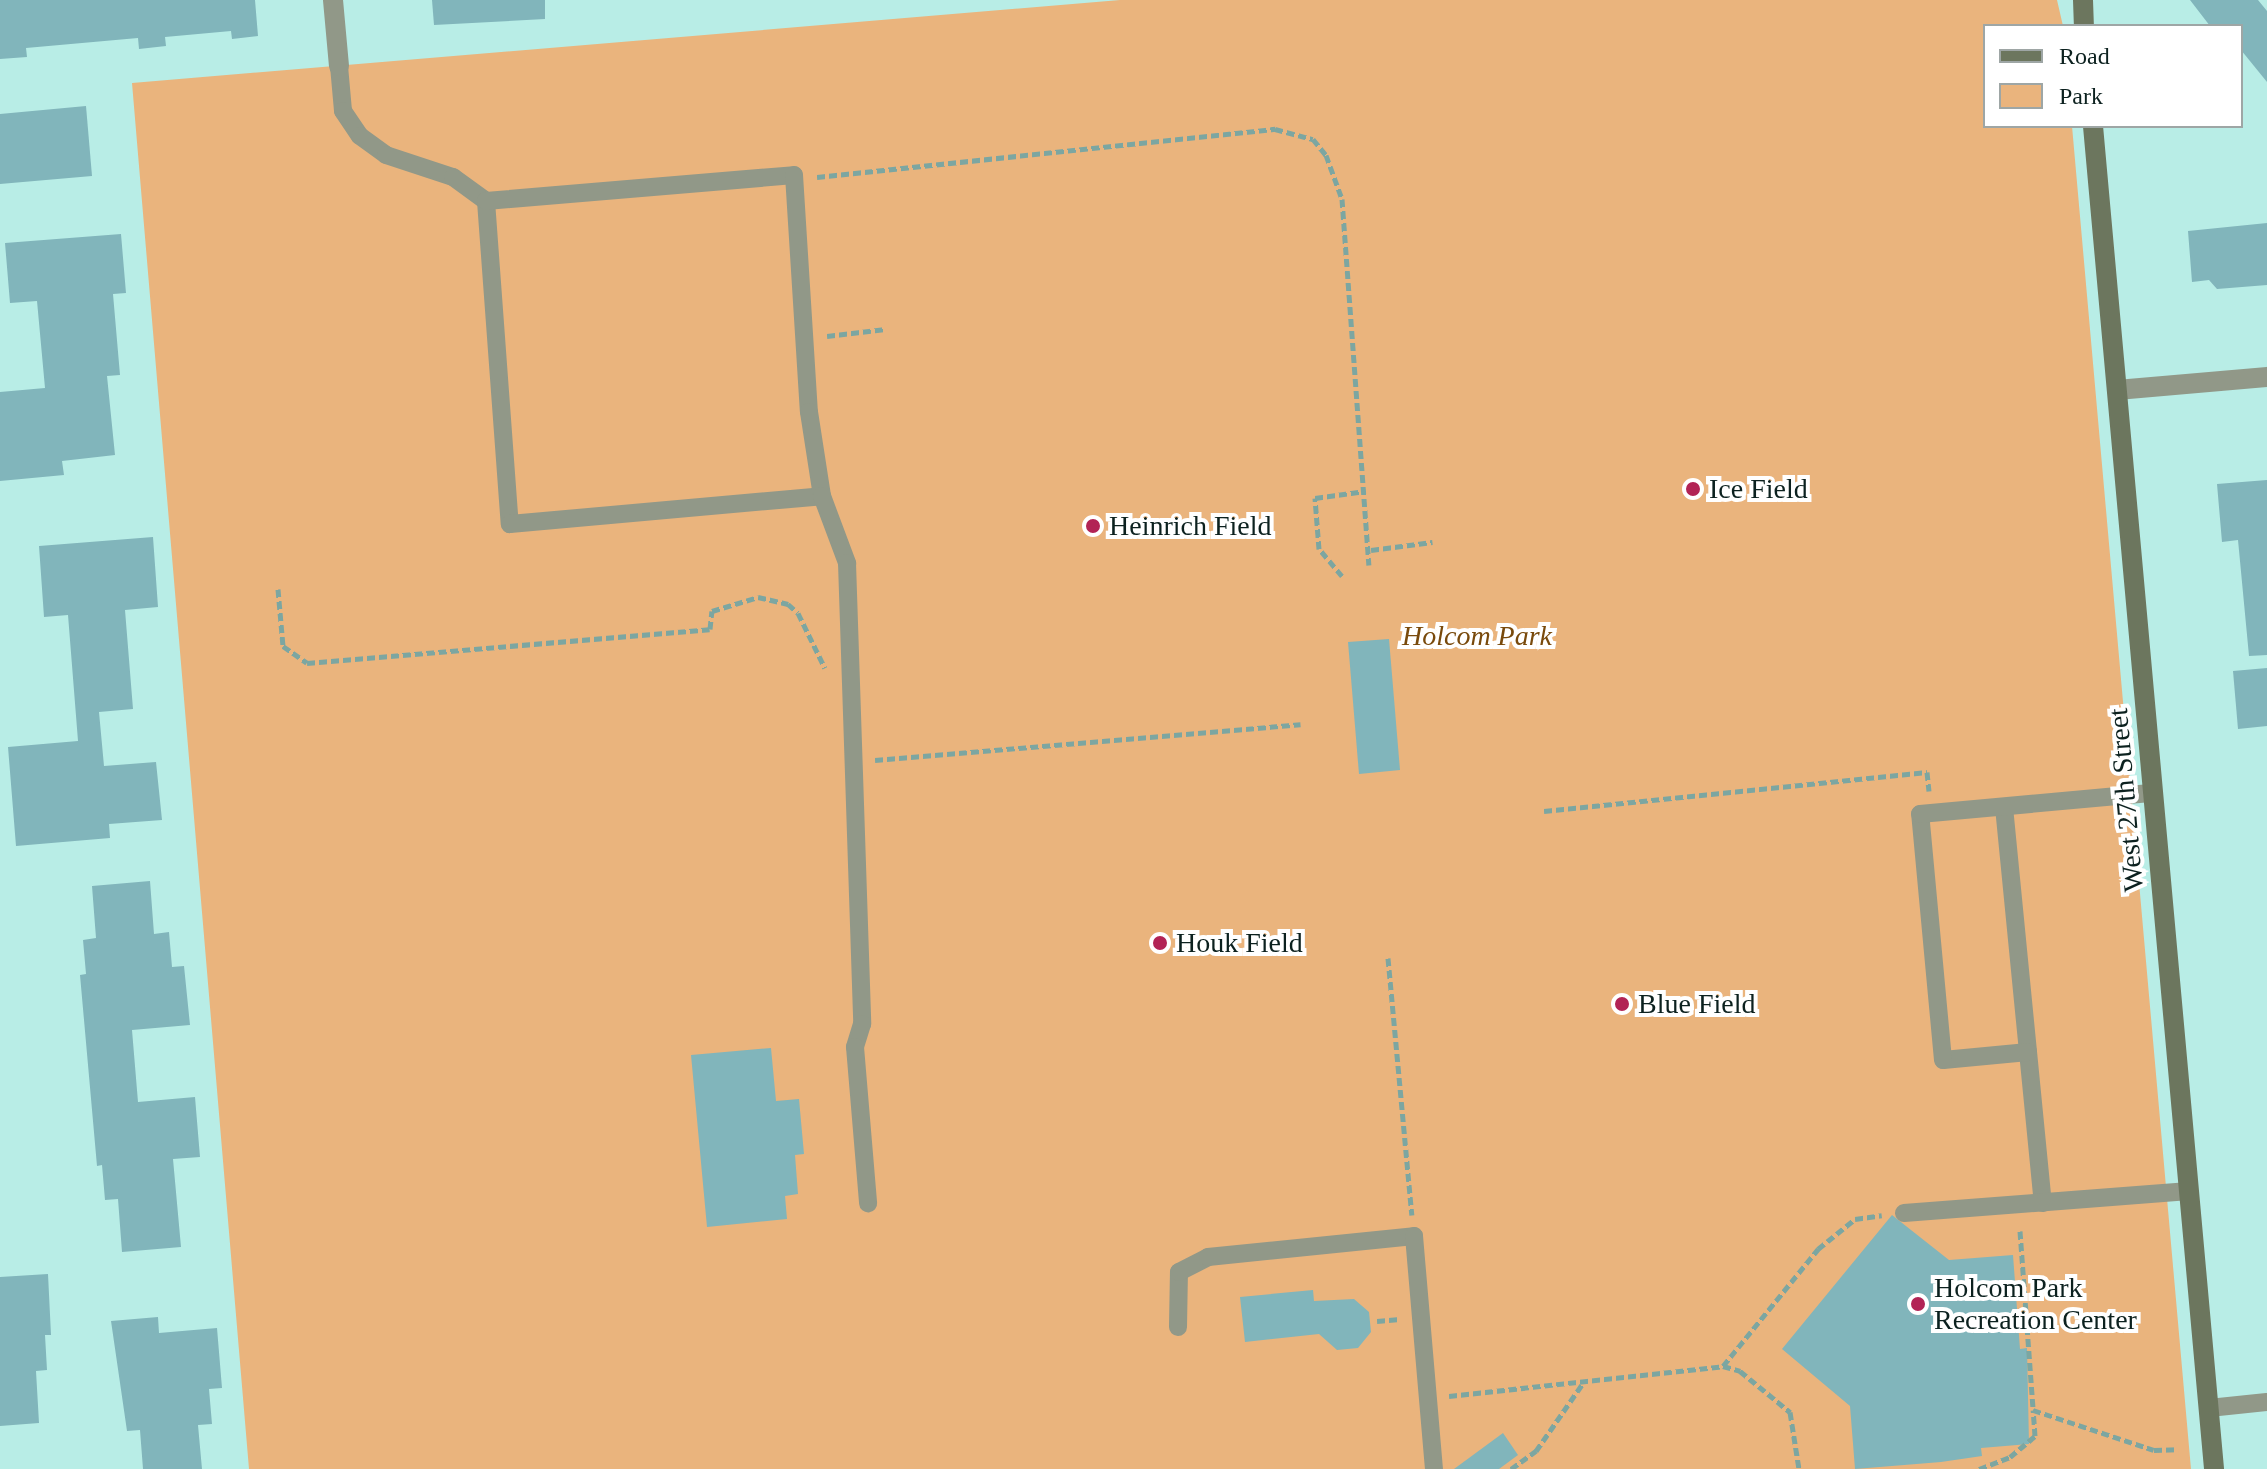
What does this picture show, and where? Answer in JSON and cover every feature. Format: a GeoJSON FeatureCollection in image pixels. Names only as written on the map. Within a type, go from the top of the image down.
{"type":"FeatureCollection","features":[{"type":"Feature","properties":{"kind":"street"},"geometry":{"type":"LineString","coordinates":[[333,0],[339,66]]}},
{"type":"Feature","properties":{"kind":"street"},"geometry":{"type":"LineString","coordinates":[[2083,0],[2084,24]]}},
{"type":"Feature","properties":{"kind":"street","name":"West 27th Street"},"geometry":{"type":"LineString","coordinates":[[2093,128],[2214,1469]]}},
{"type":"Feature","properties":{"kind":"street"},"geometry":{"type":"LineString","coordinates":[[2117,390],[2267,377]]}},
{"type":"Feature","properties":{"kind":"lane"},"geometry":{"type":"LineString","coordinates":[[339,66],[343,111],[360,136],[386,155],[453,177],[486,201],[794,179],[802,337],[822,496],[847,563],[862,1024],[855,1047],[868,1203]]}},
{"type":"Feature","properties":{"kind":"lane"},"geometry":{"type":"LineString","coordinates":[[486,201],[510,524],[822,496]]}},
{"type":"Feature","properties":{"kind":"lane"},"geometry":{"type":"LineString","coordinates":[[2028,1052],[1943,1060],[1920,814],[2153,793]]}},
{"type":"Feature","properties":{"kind":"lane"},"geometry":{"type":"LineString","coordinates":[[2004,807],[2043,1203]]}},
{"type":"Feature","properties":{"kind":"lane"},"geometry":{"type":"LineString","coordinates":[[1904,1213],[2189,1191]]}},
{"type":"Feature","properties":{"kind":"lane"},"geometry":{"type":"LineString","coordinates":[[1178,1327],[1179,1272],[1208,1257],[1414,1236],[1434,1469]]}},
{"type":"Feature","properties":{"kind":"lane"},"geometry":{"type":"LineString","coordinates":[[2209,1408],[2267,1402]]}},
{"type":"Feature","properties":{"kind":"path"},"geometry":{"type":"LineString","coordinates":[[794,179],[1275,129],[1313,139],[1326,155],[1342,199],[1371,550],[1369,565]]}},
{"type":"Feature","properties":{"kind":"path"},"geometry":{"type":"LineString","coordinates":[[802,337],[886,329]]}},
{"type":"Feature","properties":{"kind":"path"},"geometry":{"type":"LineString","coordinates":[[1342,576],[1319,549],[1315,498],[1366,491]]}},
{"type":"Feature","properties":{"kind":"path"},"geometry":{"type":"LineString","coordinates":[[1371,550],[1432,542]]}},
{"type":"Feature","properties":{"kind":"path"},"geometry":{"type":"LineString","coordinates":[[278,589],[283,646],[307,663],[710,629],[712,611],[723,605],[767,599],[788,604],[810,629],[829,679],[851,714]]}},
{"type":"Feature","properties":{"kind":"path"},"geometry":{"type":"LineString","coordinates":[[852,762],[1300,724]]}},
{"type":"Feature","properties":{"kind":"path"},"geometry":{"type":"LineString","coordinates":[[1544,811],[1927,772],[1929,797]]}},
{"type":"Feature","properties":{"kind":"path"},"geometry":{"type":"LineString","coordinates":[[1388,958],[1414,1236]]}},
{"type":"Feature","properties":{"kind":"path"},"geometry":{"type":"LineString","coordinates":[[1723,1366],[1818,1249],[1855,1219],[1904,1213]]}},
{"type":"Feature","properties":{"kind":"path"},"geometry":{"type":"LineString","coordinates":[[1979,1469],[2010,1457],[2035,1436],[2017,1231],[2033,1230]]}},
{"type":"Feature","properties":{"kind":"path"},"geometry":{"type":"LineString","coordinates":[[1428,1398],[1723,1366],[1740,1371],[1790,1412],[1799,1469]]}},
{"type":"Feature","properties":{"kind":"path"},"geometry":{"type":"LineString","coordinates":[[1511,1469],[1536,1451],[1583,1383]]}},
{"type":"Feature","properties":{"kind":"path"},"geometry":{"type":"LineString","coordinates":[[2033,1410],[2154,1450],[2178,1449]]}},
{"type":"Feature","properties":{"kind":"green space","name":"Holcom Park"},"geometry":{"type":"Polygon","coordinates":[[[1120,0],[2057,0],[2063,24],[1983,24],[1983,128],[2072,128],[2191,1469],[249,1469],[132,83],[1120,0]]]}},
{"type":"Feature","properties":{"kind":"building"},"geometry":{"type":"Polygon","coordinates":[[[0,0],[255,0],[258,36],[232,39],[231,31],[165,37],[166,46],[139,49],[138,38],[26,48],[27,57],[0,59],[0,0]]]}},
{"type":"Feature","properties":{"kind":"building"},"geometry":{"type":"Polygon","coordinates":[[[432,0],[545,0],[545,19],[434,25],[432,0]]]}},
{"type":"Feature","properties":{"kind":"building"},"geometry":{"type":"Polygon","coordinates":[[[2190,0],[2258,0],[2267,11],[2267,82],[2243,52],[2243,24],[2208,24],[2190,0]]]}},
{"type":"Feature","properties":{"kind":"building"},"geometry":{"type":"Polygon","coordinates":[[[86,106],[92,176],[0,184],[0,114],[86,106]]]}},
{"type":"Feature","properties":{"kind":"building"},"geometry":{"type":"Polygon","coordinates":[[[2267,223],[2267,285],[2217,289],[2209,280],[2192,282],[2188,231],[2267,223]]]}},
{"type":"Feature","properties":{"kind":"building"},"geometry":{"type":"Polygon","coordinates":[[[121,234],[126,293],[113,294],[120,375],[107,376],[115,455],[62,461],[64,475],[0,481],[0,392],[45,388],[37,301],[10,303],[5,243],[121,234]]]}},
{"type":"Feature","properties":{"kind":"building"},"geometry":{"type":"Polygon","coordinates":[[[2267,480],[2267,655],[2249,656],[2238,540],[2222,542],[2217,484],[2267,480]]]}},
{"type":"Feature","properties":{"kind":"building"},"geometry":{"type":"Polygon","coordinates":[[[153,537],[158,607],[125,610],[133,709],[99,712],[104,766],[156,762],[162,820],[109,824],[110,838],[16,846],[8,747],[78,741],[68,615],[44,617],[39,546],[153,537]]]}},
{"type":"Feature","properties":{"kind":"building"},"geometry":{"type":"Polygon","coordinates":[[[1389,639],[1400,770],[1359,774],[1348,642],[1389,639]]]}},
{"type":"Feature","properties":{"kind":"building"},"geometry":{"type":"Polygon","coordinates":[[[2267,668],[2267,726],[2238,729],[2233,671],[2267,668]]]}},
{"type":"Feature","properties":{"kind":"building"},"geometry":{"type":"Polygon","coordinates":[[[150,881],[154,934],[169,932],[172,967],[184,966],[190,1025],[132,1030],[138,1102],[195,1097],[200,1157],[173,1159],[181,1247],[122,1252],[118,1199],[105,1200],[102,1165],[97,1166],[80,975],[86,974],[83,940],[96,938],[92,886],[150,881]]]}},
{"type":"Feature","properties":{"kind":"building"},"geometry":{"type":"Polygon","coordinates":[[[771,1048],[776,1101],[799,1099],[804,1154],[795,1155],[798,1194],[785,1196],[787,1219],[707,1227],[691,1055],[771,1048]]]}},
{"type":"Feature","properties":{"kind":"building","name":"Holcom Park Recreation Center"},"geometry":{"type":"Polygon","coordinates":[[[1892,1215],[1949,1260],[2013,1255],[2020,1349],[2027,1348],[2029,1444],[1981,1448],[1982,1456],[1941,1462],[1855,1469],[1850,1406],[1782,1349],[1892,1215]]]}},
{"type":"Feature","properties":{"kind":"building"},"geometry":{"type":"Polygon","coordinates":[[[48,1274],[51,1335],[45,1335],[47,1370],[36,1371],[39,1423],[0,1426],[0,1277],[48,1274]]]}},
{"type":"Feature","properties":{"kind":"building"},"geometry":{"type":"Polygon","coordinates":[[[1313,1290],[1314,1301],[1354,1299],[1369,1312],[1371,1332],[1358,1348],[1337,1350],[1319,1334],[1245,1342],[1240,1297],[1313,1290]]]}},
{"type":"Feature","properties":{"kind":"building"},"geometry":{"type":"Polygon","coordinates":[[[158,1317],[159,1333],[217,1328],[222,1388],[209,1389],[212,1424],[198,1425],[202,1469],[143,1469],[140,1430],[127,1431],[111,1321],[158,1317]]]}},
{"type":"Feature","properties":{"kind":"building"},"geometry":{"type":"Polygon","coordinates":[[[1503,1433],[1518,1455],[1499,1469],[1454,1469],[1503,1433]]]}},
{"type":"Feature","properties":{"kind":"place","name":"Ice Field"},"geometry":{"type":"Point","coordinates":[1693,489]}},
{"type":"Feature","properties":{"kind":"place","name":"Heinrich Field"},"geometry":{"type":"Point","coordinates":[1093,526]}},
{"type":"Feature","properties":{"kind":"place","name":"Houk Field"},"geometry":{"type":"Point","coordinates":[1160,943]}},
{"type":"Feature","properties":{"kind":"place","name":"Blue Field"},"geometry":{"type":"Point","coordinates":[1622,1004]}},
{"type":"Feature","properties":{"kind":"place","name":"Holcom Park Recreation Center"},"geometry":{"type":"Point","coordinates":[1918,1304]}}]}
